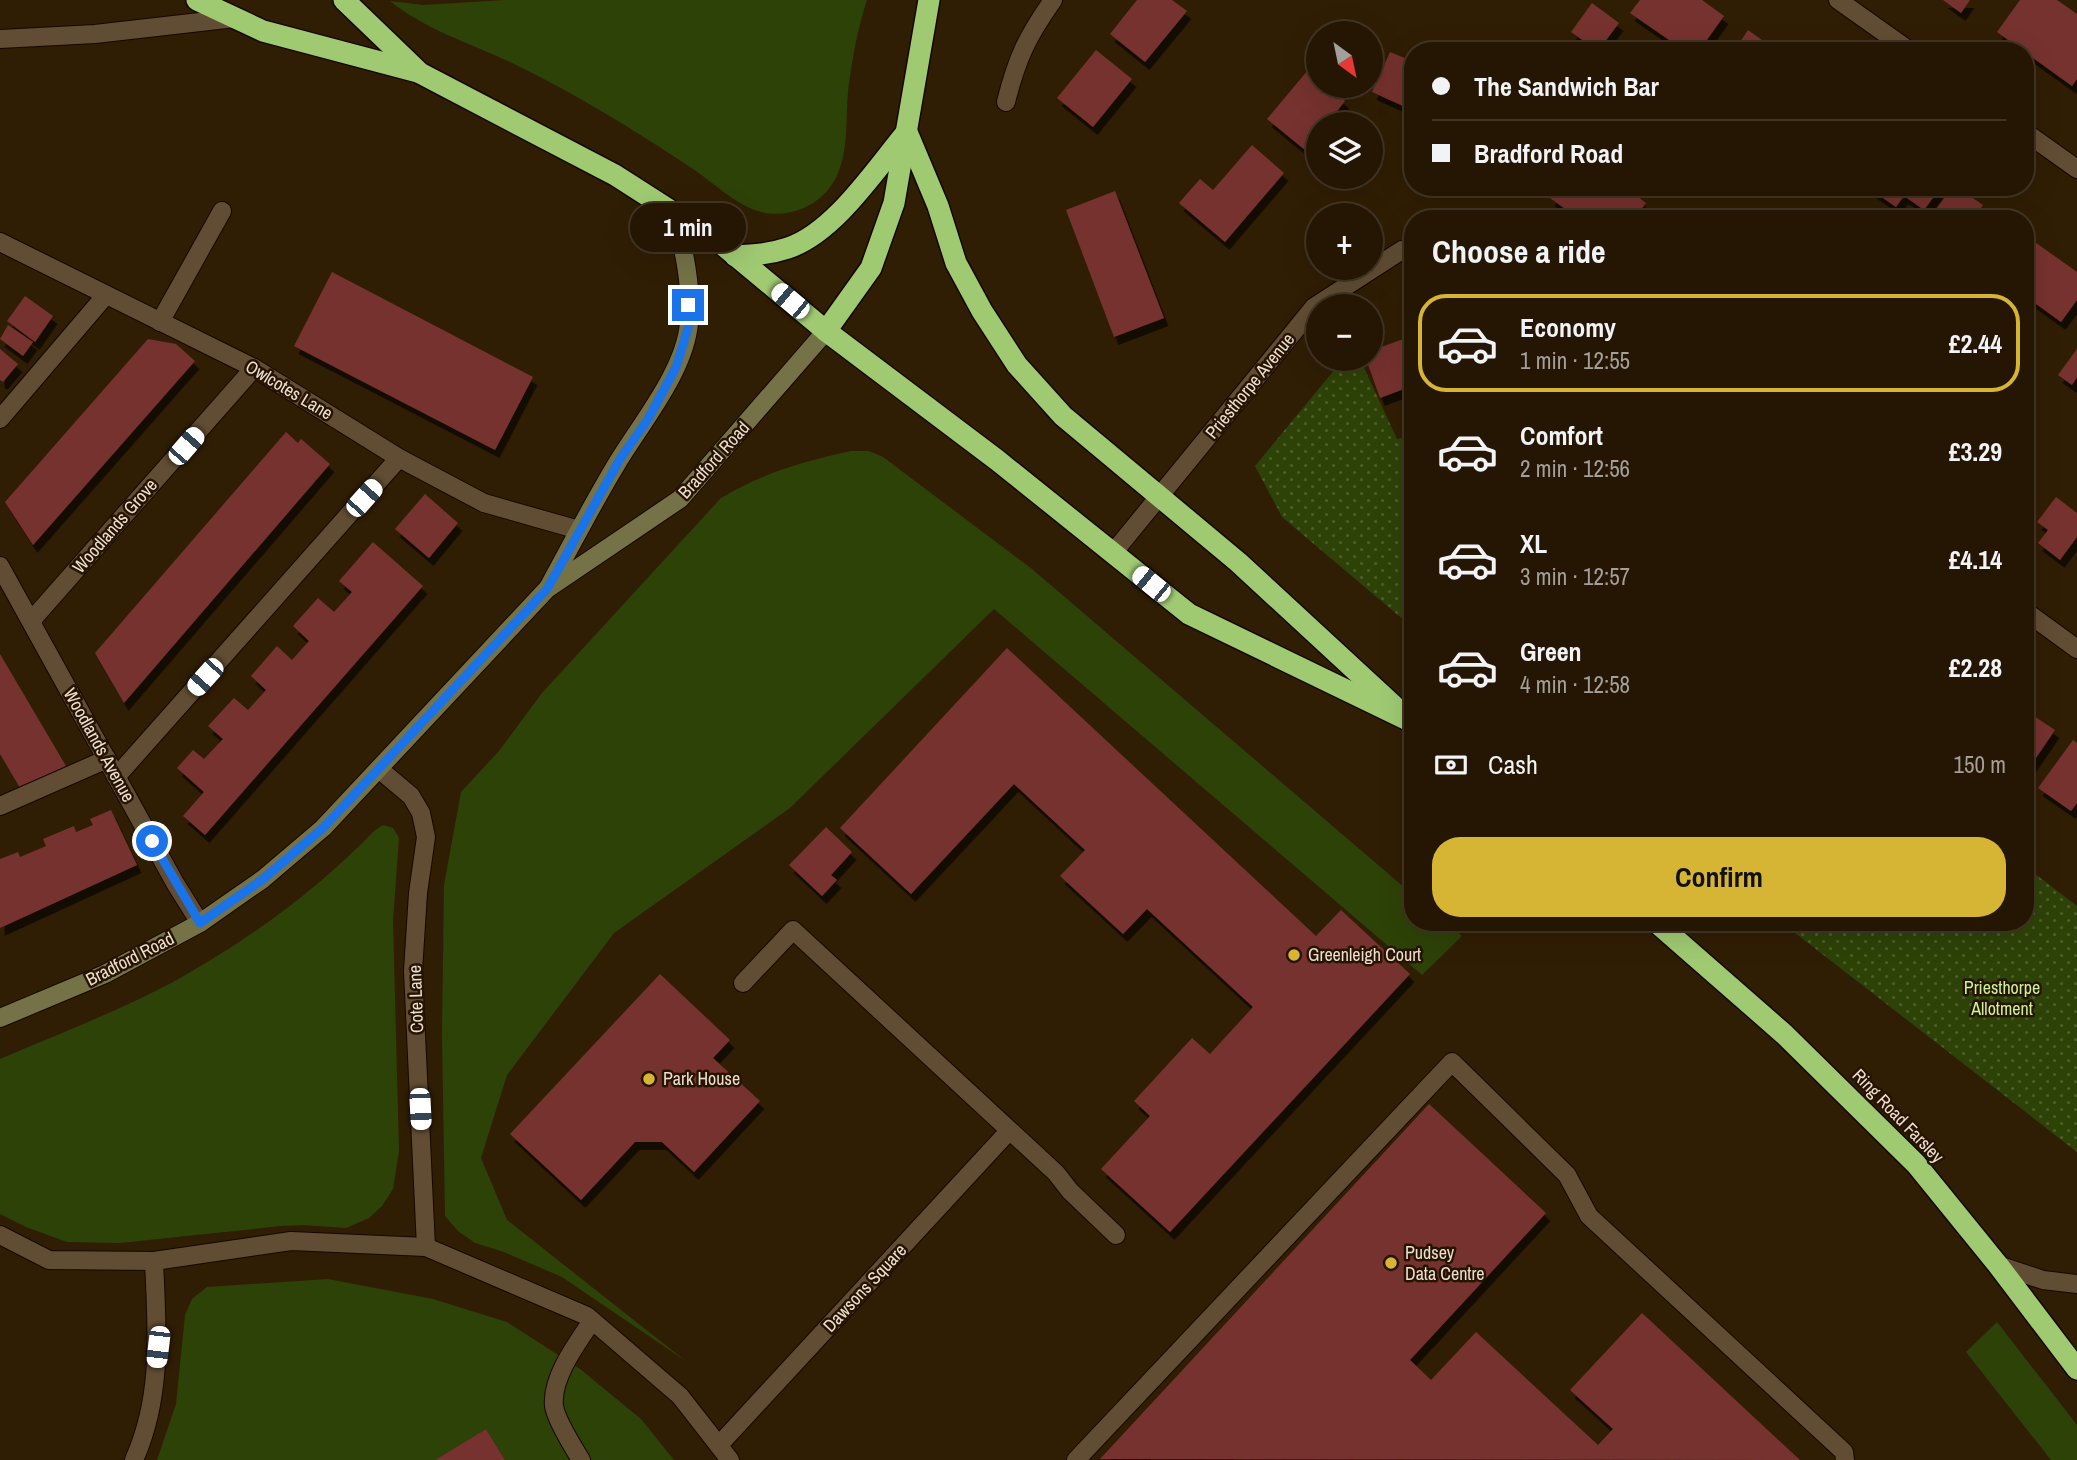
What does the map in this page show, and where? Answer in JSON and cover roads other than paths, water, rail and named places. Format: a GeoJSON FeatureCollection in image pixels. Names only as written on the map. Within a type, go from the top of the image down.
{"type":"FeatureCollection","features":[{"type":"Feature","properties":{"kind":"highway"},"geometry":{"type":"LineString","coordinates":[[197,0],[263,31],[420,73],[615,175],[718,242],[826,331],[997,460],[1189,614],[1404,719]]}},
{"type":"Feature","properties":{"kind":"highway"},"geometry":{"type":"LineString","coordinates":[[344,0],[420,73]]}},
{"type":"Feature","properties":{"kind":"highway"},"geometry":{"type":"LineString","coordinates":[[826,331],[871,268],[894,203],[929,0]]}},
{"type":"Feature","properties":{"kind":"highway"},"geometry":{"type":"LineString","coordinates":[[735,256],[763,255],[790,248],[815,235],[836,216],[907,132]]}},
{"type":"Feature","properties":{"kind":"highway"},"geometry":{"type":"LineString","coordinates":[[907,132],[938,206],[956,263],[982,311],[1017,365],[1063,416],[1238,562],[1404,716]]}},
{"type":"Feature","properties":{"kind":"highway","name":"Ring Road Farsley"},"geometry":{"type":"LineString","coordinates":[[1666,931],[1784,1034],[1916,1164],[1998,1265],[2077,1369]]}},
{"type":"Feature","properties":{"kind":"main road","name":"Bradford Road"},"geometry":{"type":"LineString","coordinates":[[547,589],[620,459],[648,419],[676,367],[689,325],[688,265],[674,213]]}},
{"type":"Feature","properties":{"kind":"main road","name":"Bradford Road"},"geometry":{"type":"LineString","coordinates":[[0,1018],[105,974],[200,923],[263,879],[323,828],[547,589],[680,499],[826,331]]}},
{"type":"Feature","properties":{"kind":"street"},"geometry":{"type":"LineString","coordinates":[[1006,102],[1014,68],[1029,34],[1053,0]]}},
{"type":"Feature","properties":{"kind":"street"},"geometry":{"type":"LineString","coordinates":[[1838,0],[1897,42]]}},
{"type":"Feature","properties":{"kind":"street"},"geometry":{"type":"LineString","coordinates":[[0,38],[95,34],[235,18]]}},
{"type":"Feature","properties":{"kind":"street"},"geometry":{"type":"LineString","coordinates":[[2034,138],[2077,169]]}},
{"type":"Feature","properties":{"kind":"street"},"geometry":{"type":"LineString","coordinates":[[160,321],[222,211]]}},
{"type":"Feature","properties":{"kind":"street","name":"Owlcotes Lane"},"geometry":{"type":"LineString","coordinates":[[0,242],[254,368],[399,458],[484,503],[579,530]]}},
{"type":"Feature","properties":{"kind":"street","name":"Priesthorpe Avenue"},"geometry":{"type":"LineString","coordinates":[[1113,553],[1314,307],[1404,250]]}},
{"type":"Feature","properties":{"kind":"street"},"geometry":{"type":"LineString","coordinates":[[0,419],[106,295]]}},
{"type":"Feature","properties":{"kind":"street","name":"Woodlands Grove"},"geometry":{"type":"LineString","coordinates":[[32,621],[254,368]]}},
{"type":"Feature","properties":{"kind":"street"},"geometry":{"type":"LineString","coordinates":[[116,777],[399,458]]}},
{"type":"Feature","properties":{"kind":"street","name":"Woodlands Avenue"},"geometry":{"type":"LineString","coordinates":[[0,566],[200,923]]}},
{"type":"Feature","properties":{"kind":"street"},"geometry":{"type":"LineString","coordinates":[[2034,618],[2077,649]]}},
{"type":"Feature","properties":{"kind":"street"},"geometry":{"type":"LineString","coordinates":[[0,806],[107,759]]}},
{"type":"Feature","properties":{"kind":"street","name":"Cote Lane"},"geometry":{"type":"LineString","coordinates":[[379,769],[411,796],[421,813],[426,837],[418,893],[413,971],[426,1247]]}},
{"type":"Feature","properties":{"kind":"street"},"geometry":{"type":"LineString","coordinates":[[743,983],[793,930],[1056,1173],[1070,1191],[1116,1235]]}},
{"type":"Feature","properties":{"kind":"street"},"geometry":{"type":"LineString","coordinates":[[1076,1460],[1452,1062],[1567,1175],[1589,1216],[1844,1452],[1845,1460]]}},
{"type":"Feature","properties":{"kind":"street","name":"Dawsons Square"},"geometry":{"type":"LineString","coordinates":[[720,1444],[1009,1131]]}},
{"type":"Feature","properties":{"kind":"street"},"geometry":{"type":"LineString","coordinates":[[0,1235],[49,1260],[154,1261],[291,1241],[426,1247],[587,1317],[680,1396],[730,1460]]}},
{"type":"Feature","properties":{"kind":"street"},"geometry":{"type":"LineString","coordinates":[[134,1460],[148,1428],[158,1347],[154,1261]]}},
{"type":"Feature","properties":{"kind":"street"},"geometry":{"type":"LineString","coordinates":[[1998,1265],[2043,1280],[2077,1284]]}},
{"type":"Feature","properties":{"kind":"street"},"geometry":{"type":"LineString","coordinates":[[581,1460],[554,1408],[555,1391],[570,1352],[592,1321]]}},
{"type":"Feature","properties":{"kind":"place","name":"Greenleigh Court"},"geometry":{"type":"Point","coordinates":[1294,955]}},
{"type":"Feature","properties":{"kind":"place","name":"Park House"},"geometry":{"type":"Point","coordinates":[649,1079]}},
{"type":"Feature","properties":{"kind":"place","name":"Pudsey Data Centre"},"geometry":{"type":"Point","coordinates":[1391,1263]}},
{"type":"Feature","properties":{"kind":"park label","name":"Priesthorpe Allotment"},"geometry":{"type":"Point","coordinates":[2002,998]}}]}
